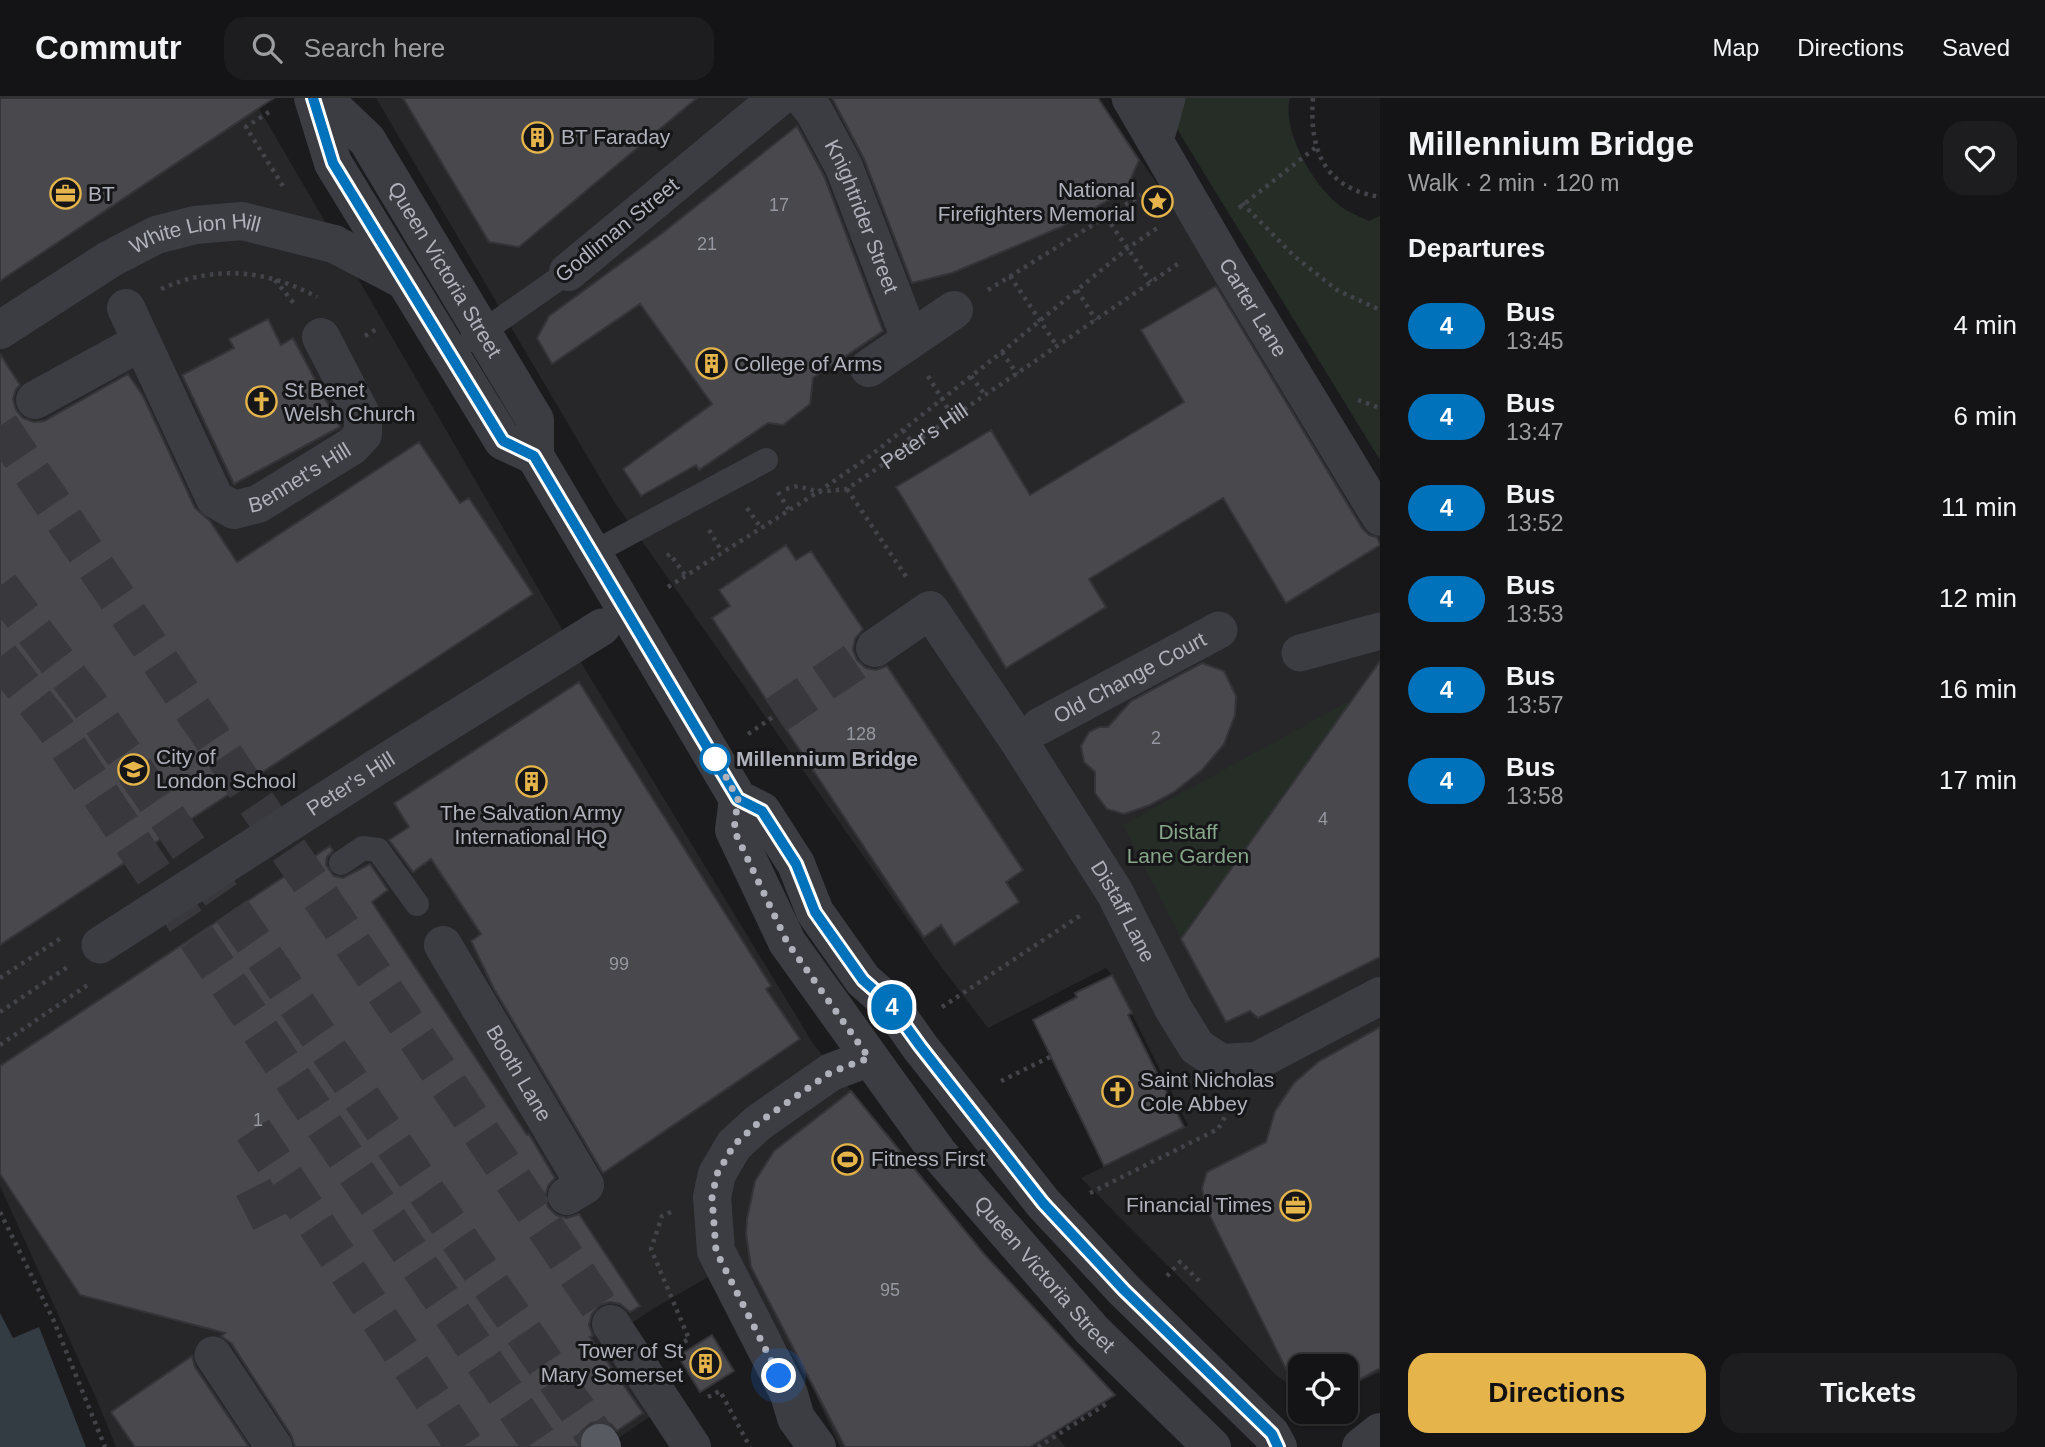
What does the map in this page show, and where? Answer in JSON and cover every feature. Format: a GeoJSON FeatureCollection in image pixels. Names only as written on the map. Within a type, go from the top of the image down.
{"type":"FeatureCollection","features":[{"type":"Feature","properties":{"kind":"street","name":"Queen Victoria Street"},"geometry":{"type":"LineString","coordinates":[[313,98],[333,163],[503,441],[534,456],[535,421],[367,140],[323,98]]}},
{"type":"Feature","properties":{"kind":"street","name":"Godliman Street"},"geometry":{"type":"LineString","coordinates":[[568,272],[778,98]]}},
{"type":"Feature","properties":{"kind":"street","name":"Knightrider Street"},"geometry":{"type":"LineString","coordinates":[[803,98],[814,111],[845,167],[917,354]]}},
{"type":"Feature","properties":{"kind":"street","name":"Carter Lane"},"geometry":{"type":"LineString","coordinates":[[1130,98],[1380,517]]}},
{"type":"Feature","properties":{"kind":"street"},"geometry":{"type":"LineString","coordinates":[[1155,141],[1167,98]]}},
{"type":"Feature","properties":{"kind":"street","name":"White Lion Hill"},"geometry":{"type":"LineString","coordinates":[[0,330],[110,259],[156,234],[195,225],[242,221],[334,244],[405,281]]}},
{"type":"Feature","properties":{"kind":"street"},"geometry":{"type":"LineString","coordinates":[[869,368],[917,354],[954,310]]}},
{"type":"Feature","properties":{"kind":"street"},"geometry":{"type":"LineString","coordinates":[[35,400],[133,325]]}},
{"type":"Feature","properties":{"kind":"street","name":"Bennet's Hill"},"geometry":{"type":"LineString","coordinates":[[133,325],[215,499],[234,510],[258,504],[352,446],[363,434],[363,418],[321,337]]}},
{"type":"Feature","properties":{"kind":"street"},"geometry":{"type":"LineString","coordinates":[[534,456],[738,799],[762,811],[796,864],[815,912],[863,980],[889,1003],[1043,1203],[1124,1290],[1272,1434],[1278,1447]]}},
{"type":"Feature","properties":{"kind":"street"},"geometry":{"type":"LineString","coordinates":[[875,648],[930,610]]}},
{"type":"Feature","properties":{"kind":"street","name":"Distaff Lane"},"geometry":{"type":"LineString","coordinates":[[930,610],[1018,740],[1115,893],[1174,1010],[1197,1047],[1220,1063],[1257,1061],[1380,996]]}},
{"type":"Feature","properties":{"kind":"street","name":"Peter's Hill"},"geometry":{"type":"LineString","coordinates":[[86,938],[377,767],[602,627]]}},
{"type":"Feature","properties":{"kind":"street","name":"Old Change Court"},"geometry":{"type":"LineString","coordinates":[[1040,726],[1219,630]]}},
{"type":"Feature","properties":{"kind":"street"},"geometry":{"type":"LineString","coordinates":[[1300,653],[1380,631]]}},
{"type":"Feature","properties":{"kind":"street","name":"Queen Victoria Street"},"geometry":{"type":"LineString","coordinates":[[738,799],[734,830],[787,942],[939,1154],[1092,1330],[1212,1447]]}},
{"type":"Feature","properties":{"kind":"street","name":"Booth Lane"},"geometry":{"type":"LineString","coordinates":[[443,944],[584,1190]]}},
{"type":"Feature","properties":{"kind":"street"},"geometry":{"type":"LineString","coordinates":[[815,1443],[796,1418],[789,1394],[716,1251],[712,1197],[717,1174],[734,1145],[758,1123],[831,1072],[869,1058]]}},
{"type":"Feature","properties":{"kind":"street"},"geometry":{"type":"LineString","coordinates":[[611,1324],[692,1447]]}},
{"type":"Feature","properties":{"kind":"street"},"geometry":{"type":"LineString","coordinates":[[213,1355],[274,1447]]}},
{"type":"Feature","properties":{"kind":"street"},"geometry":{"type":"LineString","coordinates":[[1361,1447],[1380,1432]]}},
{"type":"Feature","properties":{"kind":"lane","name":"Godliman Street"},"geometry":{"type":"LineString","coordinates":[[450,354],[568,272]]}},
{"type":"Feature","properties":{"kind":"lane"},"geometry":{"type":"LineString","coordinates":[[591,554],[766,460]]}},
{"type":"Feature","properties":{"kind":"lane"},"geometry":{"type":"LineString","coordinates":[[341,863],[363,848],[378,850],[416,904]]}},
{"type":"Feature","properties":{"kind":"path"},"geometry":{"type":"LineString","coordinates":[[1313,98],[1311,123],[1315,148],[1325,165],[1337,179],[1353,190],[1380,197]]}},
{"type":"Feature","properties":{"kind":"path"},"geometry":{"type":"LineString","coordinates":[[269,112],[246,127],[283,186]]}},
{"type":"Feature","properties":{"kind":"path"},"geometry":{"type":"LineString","coordinates":[[1213,240],[1242,203],[1315,148]]}},
{"type":"Feature","properties":{"kind":"path"},"geometry":{"type":"LineString","coordinates":[[954,310],[1174,175]]}},
{"type":"Feature","properties":{"kind":"path"},"geometry":{"type":"LineString","coordinates":[[1242,203],[1294,256],[1337,290],[1380,310]]}},
{"type":"Feature","properties":{"kind":"path"},"geometry":{"type":"LineString","coordinates":[[1106,217],[1151,282]]}},
{"type":"Feature","properties":{"kind":"path"},"geometry":{"type":"LineString","coordinates":[[789,510],[777,491],[798,486],[818,492],[903,430],[939,397],[971,376],[1128,248],[1170,219]]}},
{"type":"Feature","properties":{"kind":"path","name":"Peter's Hill"},"geometry":{"type":"LineString","coordinates":[[668,587],[818,492],[847,489],[1172,268]]}},
{"type":"Feature","properties":{"kind":"path"},"geometry":{"type":"LineString","coordinates":[[133,325],[145,296],[180,281],[215,272],[275,280],[308,292]]}},
{"type":"Feature","properties":{"kind":"path"},"geometry":{"type":"LineString","coordinates":[[1010,276],[1057,346]]}},
{"type":"Feature","properties":{"kind":"path"},"geometry":{"type":"LineString","coordinates":[[1077,290],[1096,320]]}},
{"type":"Feature","properties":{"kind":"path"},"geometry":{"type":"LineString","coordinates":[[1002,352],[1017,374]]}},
{"type":"Feature","properties":{"kind":"path"},"geometry":{"type":"LineString","coordinates":[[917,354],[939,397],[953,417]]}},
{"type":"Feature","properties":{"kind":"path"},"geometry":{"type":"LineString","coordinates":[[971,376],[985,396]]}},
{"type":"Feature","properties":{"kind":"path"},"geometry":{"type":"LineString","coordinates":[[903,430],[913,444]]}},
{"type":"Feature","properties":{"kind":"path"},"geometry":{"type":"LineString","coordinates":[[847,489],[930,610]]}},
{"type":"Feature","properties":{"kind":"path"},"geometry":{"type":"LineString","coordinates":[[747,508],[761,528]]}},
{"type":"Feature","properties":{"kind":"path"},"geometry":{"type":"LineString","coordinates":[[709,530],[722,552]]}},
{"type":"Feature","properties":{"kind":"path"},"geometry":{"type":"LineString","coordinates":[[662,558],[670,554],[685,575]]}},
{"type":"Feature","properties":{"kind":"path"},"geometry":{"type":"LineString","coordinates":[[744,737],[776,715]]}},
{"type":"Feature","properties":{"kind":"path"},"geometry":{"type":"LineString","coordinates":[[947,1004],[1091,909]]}},
{"type":"Feature","properties":{"kind":"path"},"geometry":{"type":"LineString","coordinates":[[0,978],[86,938]]}},
{"type":"Feature","properties":{"kind":"path"},"geometry":{"type":"LineString","coordinates":[[0,1012],[86,938]]}},
{"type":"Feature","properties":{"kind":"path"},"geometry":{"type":"LineString","coordinates":[[0,1045],[91,983]]}},
{"type":"Feature","properties":{"kind":"path"},"geometry":{"type":"LineString","coordinates":[[1001,1081],[1051,1058]]}},
{"type":"Feature","properties":{"kind":"path"},"geometry":{"type":"LineString","coordinates":[[1086,1194],[1218,1129],[1239,1093]]}},
{"type":"Feature","properties":{"kind":"path"},"geometry":{"type":"LineString","coordinates":[[680,1209],[662,1216],[651,1249],[689,1339]]}},
{"type":"Feature","properties":{"kind":"path"},"geometry":{"type":"LineString","coordinates":[[0,1212],[53,1319],[105,1447]]}},
{"type":"Feature","properties":{"kind":"path"},"geometry":{"type":"LineString","coordinates":[[1174,1269],[1180,1262],[1199,1281]]}},
{"type":"Feature","properties":{"kind":"path"},"geometry":{"type":"LineString","coordinates":[[1038,1447],[1113,1400]]}},
{"type":"Feature","properties":{"kind":"shaded area"},"geometry":{"type":"Polygon","coordinates":[[[0,98],[253,98],[588,674],[814,1045],[984,1254],[1115,1395],[1053,1430],[1065,1447],[840,1447],[810,1383],[734,1262],[612,1336],[662,1408],[606,1447],[116,1447],[0,1186],[0,98]]]}},
{"type":"Feature","properties":{"kind":"shaded area"},"geometry":{"type":"Polygon","coordinates":[[[376,98],[1098,98],[1229,288],[1380,536],[1380,1372],[1358,1382],[1358,1354],[1288,1354],[1288,1384],[1275,1374],[1081,1178],[1188,1125],[1112,975],[1106,968],[988,1028],[937,961],[613,500],[376,98]]]}},
{"type":"Feature","properties":{"kind":"shaded area"},"geometry":{"type":"Polygon","coordinates":[[[0,1313],[13,1338],[39,1327],[86,1447],[0,1447],[0,1313]]]}},
{"type":"Feature","properties":{"kind":"green space"},"geometry":{"type":"Polygon","coordinates":[[[1158,98],[1290,98],[1288,111],[1295,141],[1320,185],[1349,212],[1369,221],[1380,216],[1380,460],[1158,98]]]}},
{"type":"Feature","properties":{"kind":"green space","name":"Distaff Lane Garden"},"geometry":{"type":"Polygon","coordinates":[[[1353,699],[1181,939],[1123,825],[1353,699]]]}},
{"type":"Feature","properties":{"kind":"building","name":"BT"},"geometry":{"type":"Polygon","coordinates":[[[0,98],[274,98],[0,281],[0,98]]]}},
{"type":"Feature","properties":{"kind":"building","name":"BT Faraday"},"geometry":{"type":"Polygon","coordinates":[[[403,98],[697,98],[519,247],[489,242],[403,98]]]}},
{"type":"Feature","properties":{"kind":"building"},"geometry":{"type":"Polygon","coordinates":[[[832,98],[1098,98],[1139,160],[1126,190],[1061,227],[952,273],[912,283],[864,159],[832,98]]]}},
{"type":"Feature","properties":{"kind":"building"},"geometry":{"type":"Polygon","coordinates":[[[797,126],[824,176],[883,331],[813,378],[810,404],[783,425],[768,423],[699,470],[696,465],[641,496],[623,469],[712,404],[640,304],[552,364],[537,338],[549,316],[661,234],[797,126]]]}},
{"type":"Feature","properties":{"kind":"building"},"geometry":{"type":"Polygon","coordinates":[[[1216,286],[1362,528],[1369,535],[1377,537],[1380,545],[1286,603],[1223,498],[1089,579],[1106,607],[1006,668],[896,487],[991,430],[1030,495],[1184,402],[1141,330],[1216,286]]]}},
{"type":"Feature","properties":{"kind":"building","name":"St Benet Welsh Church"},"geometry":{"type":"Polygon","coordinates":[[[268,319],[281,345],[293,338],[340,427],[234,484],[182,375],[234,348],[229,339],[268,319]]]}},
{"type":"Feature","properties":{"kind":"building","name":"City of London School"},"geometry":{"type":"Polygon","coordinates":[[[0,354],[20,385],[13,399],[16,410],[23,418],[34,422],[44,421],[128,374],[143,396],[195,508],[210,521],[237,562],[419,442],[460,503],[469,498],[533,594],[0,945],[0,354]]]}},
{"type":"Feature","properties":{"kind":"building"},"geometry":{"type":"Polygon","coordinates":[[[786,545],[796,560],[811,551],[863,629],[855,639],[853,650],[857,660],[866,668],[876,670],[887,666],[1023,870],[1006,882],[1019,902],[954,945],[941,925],[924,937],[712,618],[730,606],[719,590],[786,545]]]}},
{"type":"Feature","properties":{"kind":"building"},"geometry":{"type":"Polygon","coordinates":[[[1380,661],[1380,957],[1258,1018],[1250,1011],[1226,1022],[1181,939],[1380,661]]]}},
{"type":"Feature","properties":{"kind":"building"},"geometry":{"type":"Polygon","coordinates":[[[1202,663],[1224,671],[1236,696],[1235,715],[1224,744],[1202,770],[1174,792],[1150,805],[1124,814],[1107,809],[1095,793],[1095,772],[1084,762],[1081,746],[1089,732],[1099,727],[1108,727],[1131,701],[1202,663]]]}},
{"type":"Feature","properties":{"kind":"building"},"geometry":{"type":"Polygon","coordinates":[[[579,682],[771,986],[766,989],[800,1039],[603,1173],[494,989],[471,941],[481,934],[431,859],[413,872],[389,840],[409,827],[394,803],[579,682]]]}},
{"type":"Feature","properties":{"kind":"building"},"geometry":{"type":"Polygon","coordinates":[[[330,846],[333,851],[327,857],[326,865],[334,876],[343,878],[370,864],[388,890],[372,902],[527,1135],[529,1134],[555,1178],[548,1186],[545,1197],[548,1207],[556,1215],[567,1218],[579,1214],[640,1306],[630,1312],[620,1304],[610,1302],[600,1305],[592,1314],[589,1325],[593,1336],[590,1337],[643,1413],[617,1431],[611,1424],[602,1421],[591,1423],[581,1432],[579,1447],[295,1447],[291,1435],[231,1343],[221,1336],[225,1333],[80,1295],[0,1174],[0,1066],[330,846]]]}},
{"type":"Feature","properties":{"kind":"building","name":"Saint Nicholas Cole Abbey"},"geometry":{"type":"Polygon","coordinates":[[[1112,975],[1132,1013],[1128,1015],[1184,1127],[1104,1166],[1033,1020],[1077,997],[1075,993],[1112,975]]]}},
{"type":"Feature","properties":{"kind":"building","name":"Financial Times"},"geometry":{"type":"Polygon","coordinates":[[[1380,1027],[1380,1368],[1358,1380],[1358,1354],[1288,1354],[1288,1373],[1205,1206],[1202,1188],[1207,1172],[1266,1142],[1275,1111],[1294,1083],[1318,1062],[1380,1027]]]}},
{"type":"Feature","properties":{"kind":"building"},"geometry":{"type":"Polygon","coordinates":[[[851,1091],[984,1254],[1115,1395],[1030,1447],[845,1447],[751,1267],[746,1234],[755,1181],[774,1151],[851,1091]]]}},
{"type":"Feature","properties":{"kind":"building","name":"Tower of St Mary Somerset"},"geometry":{"type":"Polygon","coordinates":[[[712,1335],[734,1371],[700,1392],[678,1356],[712,1335]]]}},
{"type":"Feature","properties":{"kind":"building"},"geometry":{"type":"Polygon","coordinates":[[[192,1356],[195,1367],[249,1447],[135,1447],[111,1412],[192,1356]]]}},
{"type":"Feature","properties":{"kind":"tunnel"},"geometry":{"type":"LineString","coordinates":[[0,426],[611,1324]]}},
{"type":"Feature","properties":{"kind":"tunnel"},"geometry":{"type":"LineString","coordinates":[[0,586],[87,701],[600,1443]]}},
{"type":"Feature","properties":{"kind":"tunnel"},"geometry":{"type":"LineString","coordinates":[[776,715],[875,648]]}},
{"type":"Feature","properties":{"kind":"tunnel"},"geometry":{"type":"LineString","coordinates":[[0,657],[53,725],[542,1447]]}},
{"type":"Feature","properties":{"kind":"tunnel"},"geometry":{"type":"LineString","coordinates":[[253,1130],[465,1447]]}},
{"type":"Feature","properties":{"kind":"tunnel"},"geometry":{"type":"LineString","coordinates":[[245,1213],[292,1189]]}},
{"type":"Feature","properties":{"kind":"bus line","name":"4"},"geometry":{"type":"LineString","coordinates":[[313,98],[333,163],[503,441],[534,456],[738,799],[762,811],[796,864],[815,912],[863,980],[889,1003],[1043,1203],[1124,1290],[1272,1434],[1278,1447]]}},
{"type":"Feature","properties":{"kind":"place","name":"BT Faraday"},"geometry":{"type":"Point","coordinates":[538,137]}},
{"type":"Feature","properties":{"kind":"place","name":"BT"},"geometry":{"type":"Point","coordinates":[65,194]}},
{"type":"Feature","properties":{"kind":"place","name":"National Firefighters Memorial"},"geometry":{"type":"Point","coordinates":[1158,202]}},
{"type":"Feature","properties":{"kind":"place","name":"College of Arms"},"geometry":{"type":"Point","coordinates":[711,364]}},
{"type":"Feature","properties":{"kind":"place","name":"St Benet Welsh Church"},"geometry":{"type":"Point","coordinates":[261,402]}},
{"type":"Feature","properties":{"kind":"place","name":"Millennium Bridge"},"geometry":{"type":"Point","coordinates":[715,759]}},
{"type":"Feature","properties":{"kind":"place","name":"City of London School"},"geometry":{"type":"Point","coordinates":[133,769]}},
{"type":"Feature","properties":{"kind":"place","name":"The Salvation Army International HQ"},"geometry":{"type":"Point","coordinates":[531,781]}},
{"type":"Feature","properties":{"kind":"place","name":"Saint Nicholas Cole Abbey"},"geometry":{"type":"Point","coordinates":[1117,1092]}},
{"type":"Feature","properties":{"kind":"place","name":"Fitness First"},"geometry":{"type":"Point","coordinates":[848,1159]}},
{"type":"Feature","properties":{"kind":"place","name":"Financial Times"},"geometry":{"type":"Point","coordinates":[1295,1205]}},
{"type":"Feature","properties":{"kind":"place","name":"Tower of St Mary Somerset"},"geometry":{"type":"Point","coordinates":[706,1363]}},
{"type":"Feature","properties":{"kind":"route"},"geometry":{"type":"LineString","coordinates":[[715,759],[738,799],[734,830],[787,942],[869,1058],[831,1072],[758,1123],[734,1145],[717,1174],[712,1197],[716,1251],[779,1376]]}}]}
